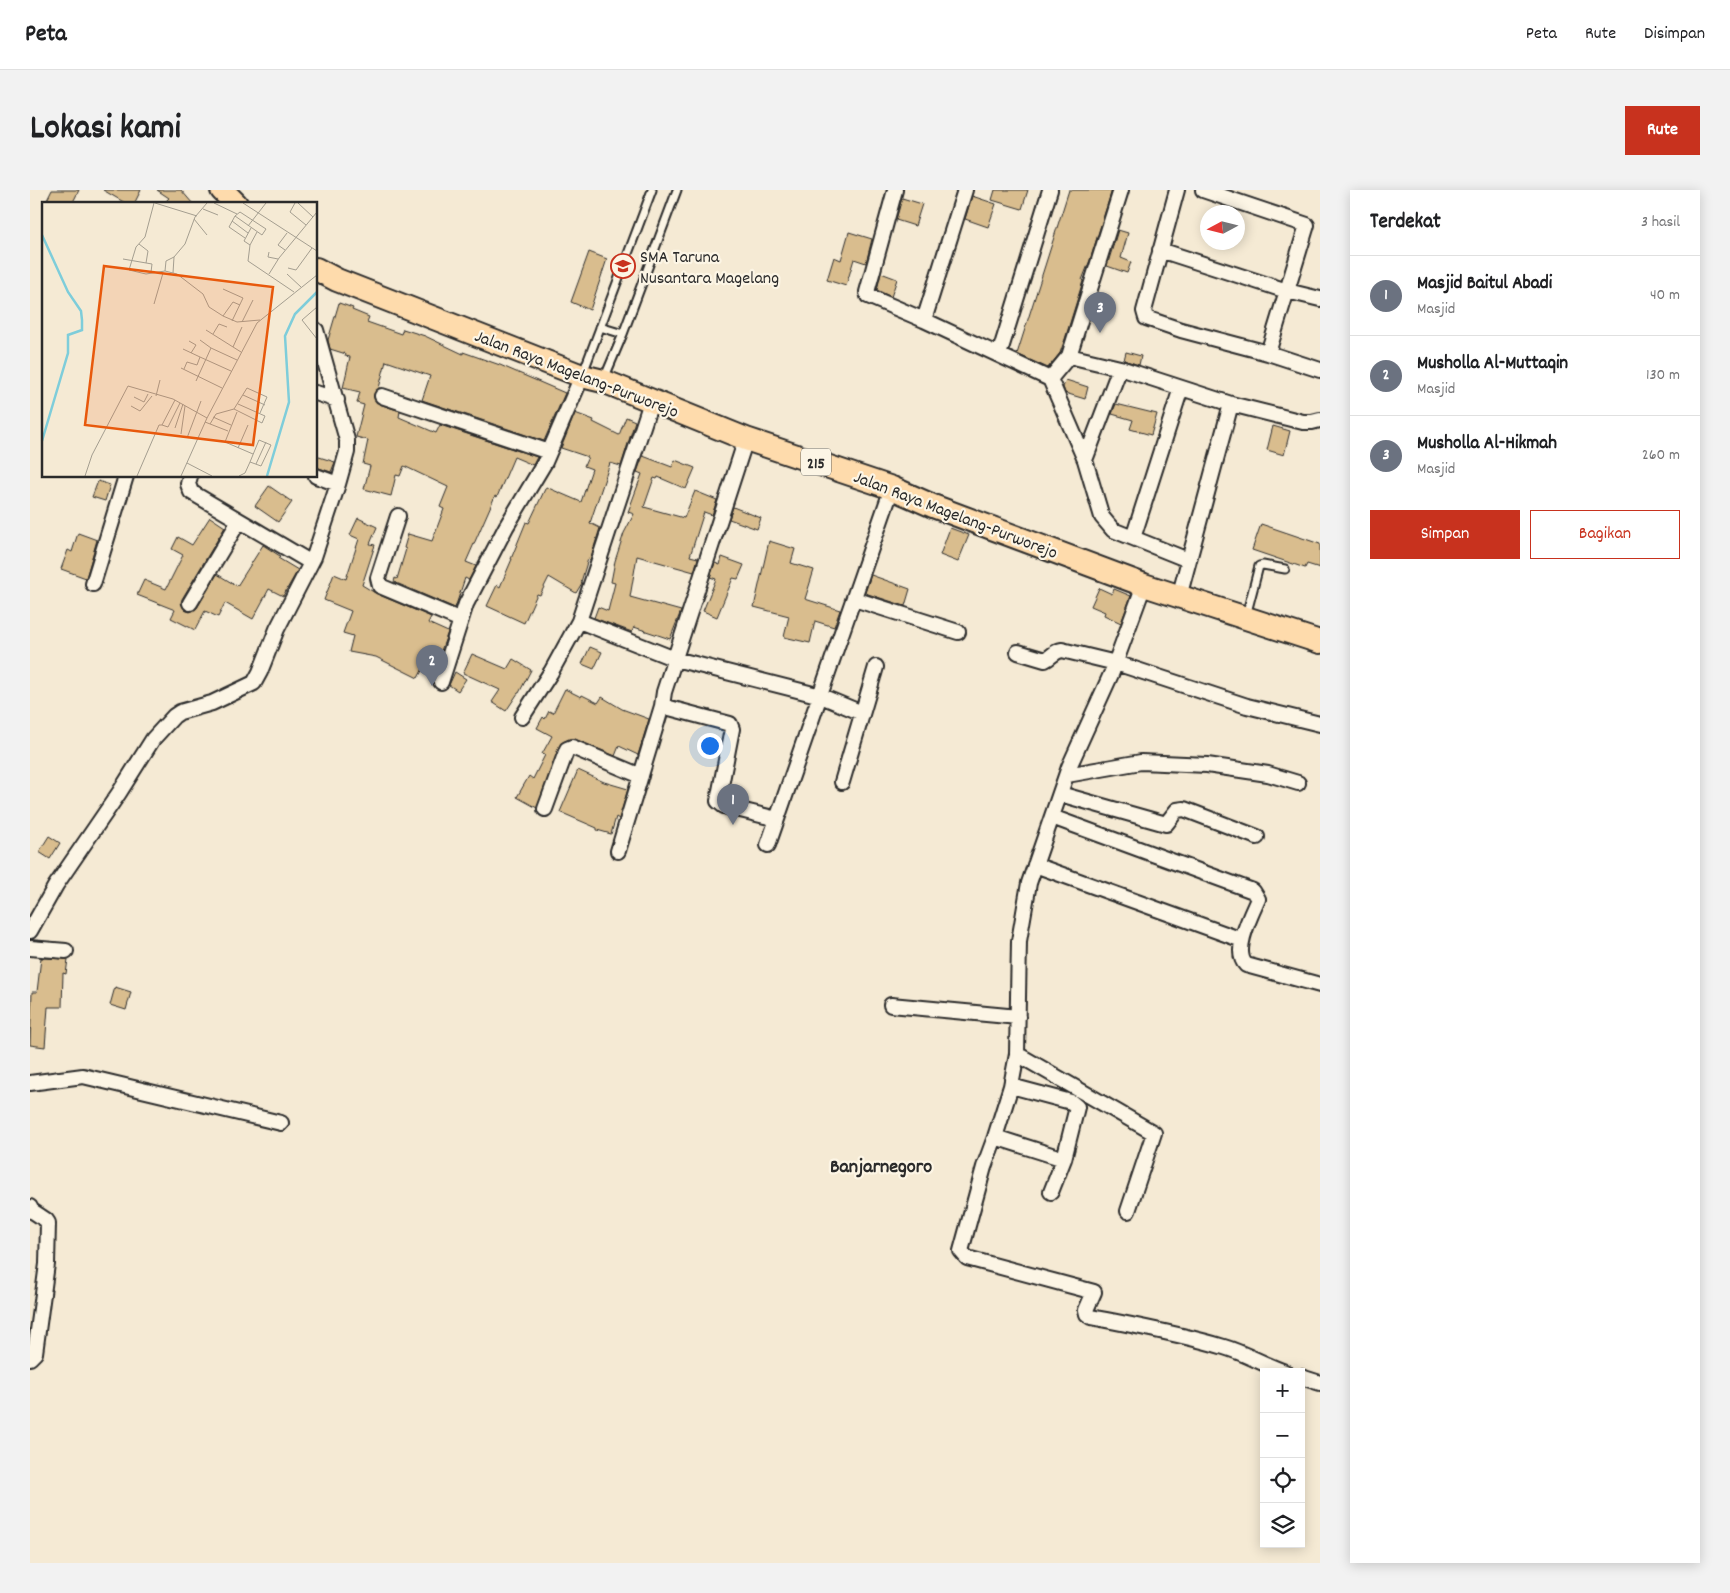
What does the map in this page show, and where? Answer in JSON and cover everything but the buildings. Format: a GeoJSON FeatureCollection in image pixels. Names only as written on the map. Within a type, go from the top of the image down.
{"type":"FeatureCollection","features":[{"type":"Feature","properties":{"kind":"main road"},"geometry":{"type":"LineString","coordinates":[[222,190],[234,202]]}},
{"type":"Feature","properties":{"kind":"main road","name":"Jalan Raya Magelang-Purworejo"},"geometry":{"type":"LineString","coordinates":[[318,270],[337,280],[746,439],[892,488],[933,506],[1144,585],[1320,642]]}},
{"type":"Feature","properties":{"kind":"street"},"geometry":{"type":"LineString","coordinates":[[895,190],[867,292],[870,298],[924,320],[1050,379],[1085,460],[1102,517],[1112,530],[1188,560]]}},
{"type":"Feature","properties":{"kind":"street"},"geometry":{"type":"LineString","coordinates":[[924,320],[965,190]]}},
{"type":"Feature","properties":{"kind":"street"},"geometry":{"type":"LineString","coordinates":[[999,355],[1050,190]]}},
{"type":"Feature","properties":{"kind":"street"},"geometry":{"type":"LineString","coordinates":[[1050,379],[1069,356],[1121,190]]}},
{"type":"Feature","properties":{"kind":"street"},"geometry":{"type":"LineString","coordinates":[[1177,190],[1144,310],[1146,318],[1320,370]]}},
{"type":"Feature","properties":{"kind":"street"},"geometry":{"type":"LineString","coordinates":[[1203,190],[1313,226],[1287,290],[1268,353]]}},
{"type":"Feature","properties":{"kind":"street"},"geometry":{"type":"LineString","coordinates":[[1160,250],[1287,290],[1320,298]]}},
{"type":"Feature","properties":{"kind":"street"},"geometry":{"type":"LineString","coordinates":[[30,931],[56,885],[119,793],[153,739],[180,712],[212,703],[254,683],[260,672],[277,628],[320,538],[347,452],[347,440],[318,337]]}},
{"type":"Feature","properties":{"kind":"street"},"geometry":{"type":"LineString","coordinates":[[1069,356],[1120,368],[1231,404],[1303,422],[1320,420]]}},
{"type":"Feature","properties":{"kind":"street"},"geometry":{"type":"LineString","coordinates":[[1085,460],[1120,368]]}},
{"type":"Feature","properties":{"kind":"street"},"geometry":{"type":"LineString","coordinates":[[441,682],[466,604],[506,527],[592,379]]}},
{"type":"Feature","properties":{"kind":"street"},"geometry":{"type":"LineString","coordinates":[[1133,538],[1181,388]]}},
{"type":"Feature","properties":{"kind":"street"},"geometry":{"type":"LineString","coordinates":[[318,394],[336,400]]}},
{"type":"Feature","properties":{"kind":"street"},"geometry":{"type":"LineString","coordinates":[[382,396],[549,452]]}},
{"type":"Feature","properties":{"kind":"street"},"geometry":{"type":"LineString","coordinates":[[522,718],[551,672],[579,621],[651,402]]}},
{"type":"Feature","properties":{"kind":"street"},"geometry":{"type":"LineString","coordinates":[[1179,597],[1231,404]]}},
{"type":"Feature","properties":{"kind":"street"},"geometry":{"type":"LineString","coordinates":[[618,851],[662,706],[664,692],[746,439]]}},
{"type":"Feature","properties":{"kind":"street"},"geometry":{"type":"LineString","coordinates":[[318,477],[338,484]]}},
{"type":"Feature","properties":{"kind":"street"},"geometry":{"type":"LineString","coordinates":[[93,584],[125,478]]}},
{"type":"Feature","properties":{"kind":"street"},"geometry":{"type":"LineString","coordinates":[[190,478],[188,484],[192,492],[310,562]]}},
{"type":"Feature","properties":{"kind":"street"},"geometry":{"type":"LineString","coordinates":[[768,845],[892,488]]}},
{"type":"Feature","properties":{"kind":"street"},"geometry":{"type":"LineString","coordinates":[[398,516],[378,578],[380,586],[461,620]]}},
{"type":"Feature","properties":{"kind":"street"},"geometry":{"type":"LineString","coordinates":[[190,603],[239,521]]}},
{"type":"Feature","properties":{"kind":"street"},"geometry":{"type":"LineString","coordinates":[[1144,585],[1116,663],[1066,775],[1029,883],[1019,941],[1017,1054],[1011,1086],[984,1167],[961,1247],[963,1254],[967,1258],[1094,1292],[1086,1310],[1087,1314],[1091,1317],[1152,1329],[1223,1347],[1246,1354],[1276,1368]]}},
{"type":"Feature","properties":{"kind":"street"},"geometry":{"type":"LineString","coordinates":[[854,599],[958,632]]}},
{"type":"Feature","properties":{"kind":"street"},"geometry":{"type":"LineString","coordinates":[[579,621],[675,658],[820,696],[862,713]]}},
{"type":"Feature","properties":{"kind":"street"},"geometry":{"type":"LineString","coordinates":[[1018,652],[1046,660],[1054,652],[1062,650],[1116,663],[1247,706],[1320,724]]}},
{"type":"Feature","properties":{"kind":"street"},"geometry":{"type":"LineString","coordinates":[[842,782],[876,667]]}},
{"type":"Feature","properties":{"kind":"street"},"geometry":{"type":"LineString","coordinates":[[662,706],[730,724],[732,729],[718,801],[724,806],[777,819]]}},
{"type":"Feature","properties":{"kind":"street"},"geometry":{"type":"LineString","coordinates":[[545,809],[567,750],[572,747],[640,776]]}},
{"type":"Feature","properties":{"kind":"street"},"geometry":{"type":"LineString","coordinates":[[1066,775],[1140,762],[1207,765],[1268,774],[1298,783]]}},
{"type":"Feature","properties":{"kind":"street"},"geometry":{"type":"LineString","coordinates":[[1060,794],[1166,824],[1177,810],[1184,809],[1257,837]]}},
{"type":"Feature","properties":{"kind":"street"},"geometry":{"type":"LineString","coordinates":[[1052,817],[1253,891],[1258,899],[1242,940],[1241,958],[1246,966],[1320,985]]}},
{"type":"Feature","properties":{"kind":"street"},"geometry":{"type":"LineString","coordinates":[[1035,865],[1242,940]]}},
{"type":"Feature","properties":{"kind":"street"},"geometry":{"type":"LineString","coordinates":[[30,948],[66,951]]}},
{"type":"Feature","properties":{"kind":"street"},"geometry":{"type":"LineString","coordinates":[[891,1005],[1018,1017]]}},
{"type":"Feature","properties":{"kind":"street"},"geometry":{"type":"LineString","coordinates":[[1017,1054],[1154,1133],[1128,1211]]}},
{"type":"Feature","properties":{"kind":"street"},"geometry":{"type":"LineString","coordinates":[[30,1083],[83,1076],[281,1122]]}},
{"type":"Feature","properties":{"kind":"street"},"geometry":{"type":"LineString","coordinates":[[1011,1086],[1071,1102],[1077,1108],[1064,1158],[1051,1192]]}},
{"type":"Feature","properties":{"kind":"street"},"geometry":{"type":"LineString","coordinates":[[995,1136],[1064,1158]]}},
{"type":"Feature","properties":{"kind":"street"},"geometry":{"type":"LineString","coordinates":[[30,1208],[48,1223],[47,1264],[35,1353],[30,1358]]}},
{"type":"Feature","properties":{"kind":"street"},"geometry":{"type":"LineString","coordinates":[[1305,1378],[1320,1383]]}},
{"type":"Feature","properties":{"kind":"lane"},"geometry":{"type":"LineString","coordinates":[[592,379],[600,327],[652,190]]}},
{"type":"Feature","properties":{"kind":"lane"},"geometry":{"type":"LineString","coordinates":[[592,379],[623,334],[677,190]]}},
{"type":"Feature","properties":{"kind":"lane"},"geometry":{"type":"LineString","coordinates":[[600,327],[623,334]]}},
{"type":"Feature","properties":{"kind":"lane"},"geometry":{"type":"LineString","coordinates":[[1245,618],[1259,566],[1285,569]]}},
{"type":"Feature","properties":{"kind":"place","name":"SMA Taruna Nusantara Magelang"},"geometry":{"type":"Point","coordinates":[623,266]}},
{"type":"Feature","properties":{"kind":"place","name":"Musholla Al-Hikmah"},"geometry":{"type":"Point","coordinates":[1100,333]}},
{"type":"Feature","properties":{"kind":"place","name":"Musholla Al-Muttaqin"},"geometry":{"type":"Point","coordinates":[432,686]}},
{"type":"Feature","properties":{"kind":"place","name":"Masjid Baitul Abadi"},"geometry":{"type":"Point","coordinates":[733,825]}},
{"type":"Feature","properties":{"kind":"district","name":"Banjarnegoro"},"geometry":{"type":"Point","coordinates":[881,1165]}}]}
